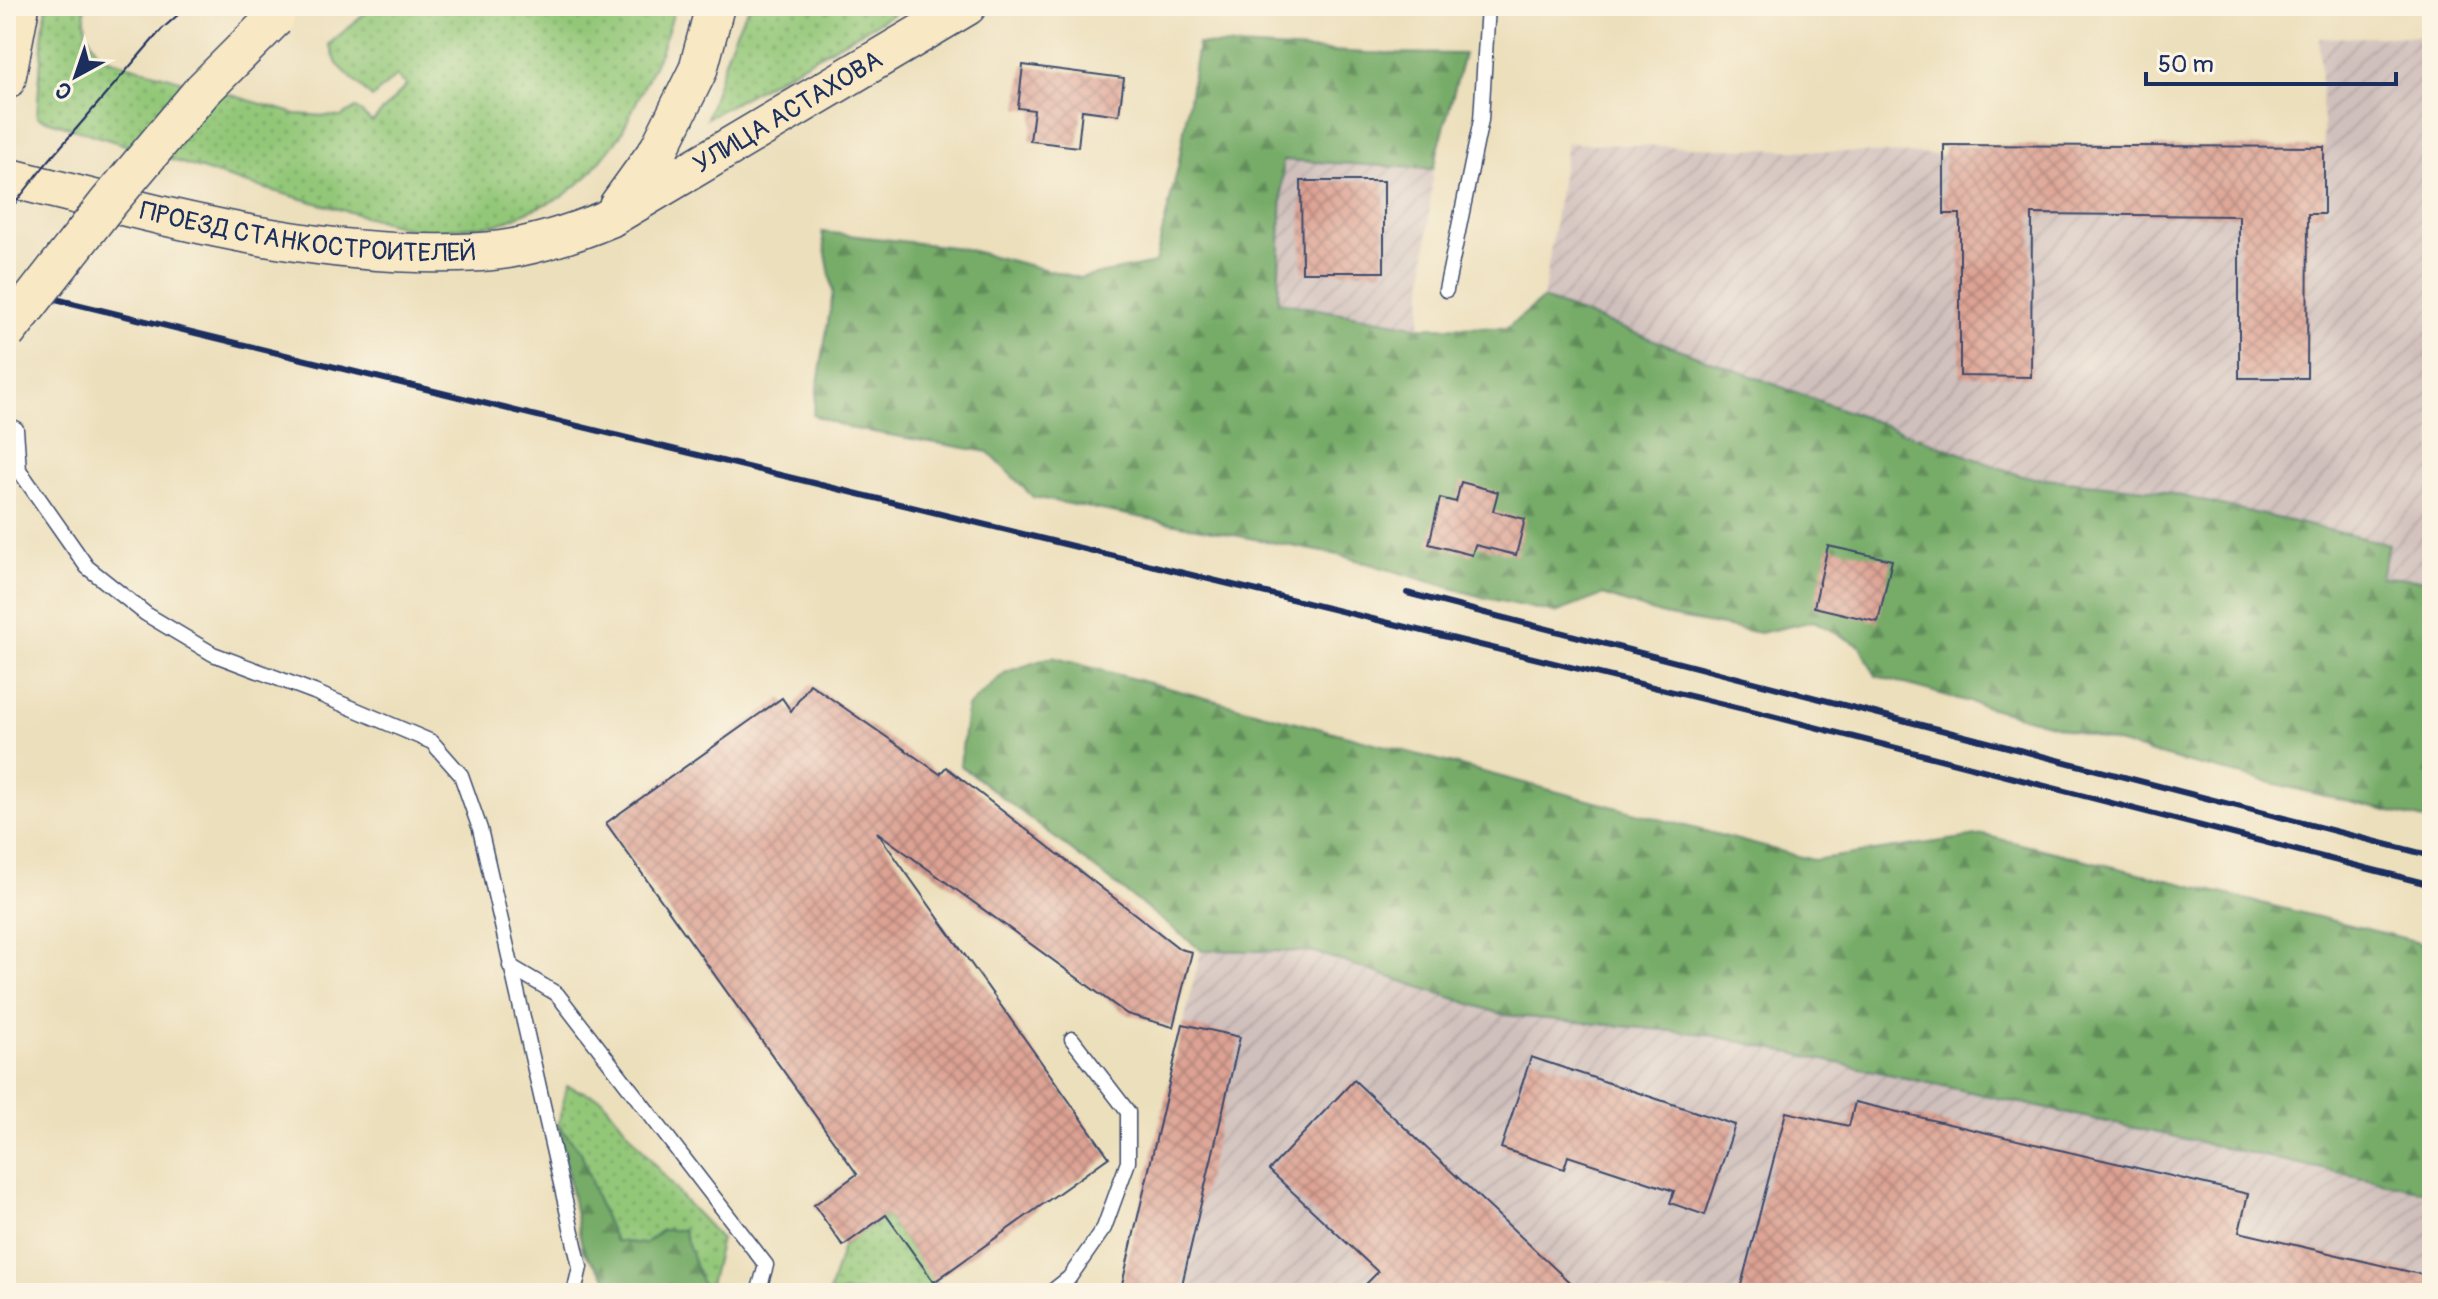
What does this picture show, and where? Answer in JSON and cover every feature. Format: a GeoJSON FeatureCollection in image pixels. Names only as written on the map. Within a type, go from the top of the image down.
{"type":"FeatureCollection","features":[{"type":"Feature","properties":{"kind":"main road"},"geometry":{"type":"LineString","coordinates":[[6,80],[20,6]]}},
{"type":"Feature","properties":{"kind":"main road"},"geometry":{"type":"LineString","coordinates":[[610,218],[659,149],[698,70],[715,6]]}},
{"type":"Feature","properties":{"kind":"main road","name":"УЛИЦА АСТАХОВА"},"geometry":{"type":"LineString","coordinates":[[610,218],[967,6]]}},
{"type":"Feature","properties":{"kind":"main road"},"geometry":{"type":"LineString","coordinates":[[6,333],[108,203],[202,91],[283,12]]}},
{"type":"Feature","properties":{"kind":"main road","name":"ПРОЕЗД СТАНКОСТРОИТЕЛЕЙ"},"geometry":{"type":"LineString","coordinates":[[6,177],[207,227],[384,253],[483,252],[570,235],[610,218]]}},
{"type":"Feature","properties":{"kind":"lane"},"geometry":{"type":"LineString","coordinates":[[1446,290],[1481,120],[1488,6]]}},
{"type":"Feature","properties":{"kind":"lane"},"geometry":{"type":"LineString","coordinates":[[6,424],[16,429],[19,470],[87,567],[146,614],[213,654],[432,742],[461,775],[480,829],[580,1267],[574,1293]]}},
{"type":"Feature","properties":{"kind":"lane"},"geometry":{"type":"LineString","coordinates":[[510,966],[557,994],[723,1208],[766,1265],[758,1293]]}},
{"type":"Feature","properties":{"kind":"lane"},"geometry":{"type":"LineString","coordinates":[[1050,1293],[1069,1278],[1104,1228],[1128,1162],[1128,1112],[1072,1039]]}},
{"type":"Feature","properties":{"kind":"shaded area"},"geometry":{"type":"Polygon","coordinates":[[[2432,36],[2432,580],[2381,578],[2388,544],[2156,490],[2026,477],[1543,299],[1567,143],[1944,155],[1944,145],[2324,147],[2319,38],[2432,36]]]}},
{"type":"Feature","properties":{"kind":"shaded area"},"geometry":{"type":"Polygon","coordinates":[[[1283,160],[1433,169],[1420,327],[1278,302],[1283,160]]]}},
{"type":"Feature","properties":{"kind":"shaded area"},"geometry":{"type":"Polygon","coordinates":[[[1201,950],[1314,952],[1504,1015],[1705,1034],[2432,1194],[2432,1293],[1120,1293],[1201,950]]]}},
{"type":"Feature","properties":{"kind":"green space"},"geometry":{"type":"Polygon","coordinates":[[[47,6],[84,6],[86,32],[101,57],[296,114],[341,117],[356,108],[372,122],[407,85],[396,76],[372,98],[337,64],[329,44],[374,6],[676,6],[660,53],[620,136],[587,177],[562,197],[499,224],[421,232],[245,183],[37,117],[47,6]]]}},
{"type":"Feature","properties":{"kind":"green space"},"geometry":{"type":"Polygon","coordinates":[[[752,6],[899,6],[898,11],[707,118],[739,25],[752,6]]]}},
{"type":"Feature","properties":{"kind":"green space"},"geometry":{"type":"Polygon","coordinates":[[[1198,44],[1367,53],[1464,54],[1433,169],[1283,160],[1278,302],[1420,327],[1507,328],[1543,299],[2025,477],[2156,490],[2389,544],[2381,577],[2432,580],[2432,822],[2177,760],[1876,676],[1860,646],[1814,621],[1760,633],[1663,615],[1603,595],[1555,613],[1482,597],[1339,555],[1033,497],[988,452],[849,428],[813,415],[833,292],[822,232],[961,248],[1079,278],[1155,263],[1178,167],[1198,44]]]}},
{"type":"Feature","properties":{"kind":"green space"},"geometry":{"type":"Polygon","coordinates":[[[1052,657],[1813,860],[1984,835],[2432,945],[2432,1193],[1705,1034],[1504,1015],[1314,952],[1201,950],[960,765],[967,707],[1006,672],[1052,657]]]}},
{"type":"Feature","properties":{"kind":"green space"},"geometry":{"type":"Polygon","coordinates":[[[567,1086],[601,1098],[682,1198],[721,1239],[708,1293],[662,1230],[644,1244],[615,1241],[581,1152],[558,1125],[567,1086]]]}},
{"type":"Feature","properties":{"kind":"green space"},"geometry":{"type":"Polygon","coordinates":[[[558,1125],[581,1152],[615,1241],[644,1244],[662,1230],[683,1230],[705,1293],[624,1293],[583,1251],[558,1125]]]}},
{"type":"Feature","properties":{"kind":"green space"},"geometry":{"type":"Polygon","coordinates":[[[886,1215],[944,1293],[829,1293],[843,1246],[886,1215]]]}},
{"type":"Feature","properties":{"kind":"building"},"geometry":{"type":"Polygon","coordinates":[[[1023,65],[1124,78],[1119,115],[1082,110],[1078,147],[1030,141],[1034,110],[1018,108],[1023,65]]]}},
{"type":"Feature","properties":{"kind":"building"},"geometry":{"type":"Polygon","coordinates":[[[1944,145],[2324,147],[2324,214],[2308,214],[2307,378],[2239,378],[2239,216],[2032,214],[2031,377],[1960,376],[1960,214],[1944,214],[1944,145]]]}},
{"type":"Feature","properties":{"kind":"building"},"geometry":{"type":"Polygon","coordinates":[[[1301,181],[1384,181],[1384,272],[1302,272],[1301,181]]]}},
{"type":"Feature","properties":{"kind":"building"},"geometry":{"type":"Polygon","coordinates":[[[1461,482],[1498,492],[1493,511],[1525,519],[1516,555],[1475,545],[1472,555],[1429,544],[1440,498],[1456,502],[1461,482]]]}},
{"type":"Feature","properties":{"kind":"building"},"geometry":{"type":"Polygon","coordinates":[[[1828,546],[1892,560],[1878,622],[1814,607],[1828,546]]]}},
{"type":"Feature","properties":{"kind":"building"},"geometry":{"type":"Polygon","coordinates":[[[810,684],[940,774],[946,767],[1180,949],[1192,952],[1173,1027],[1127,1014],[877,832],[1109,1157],[934,1282],[886,1215],[843,1246],[814,1205],[857,1174],[606,823],[782,698],[791,711],[810,684]]]}},
{"type":"Feature","properties":{"kind":"building"},"geometry":{"type":"Polygon","coordinates":[[[1183,1024],[1240,1037],[1180,1293],[1120,1293],[1183,1024]]]}},
{"type":"Feature","properties":{"kind":"building"},"geometry":{"type":"Polygon","coordinates":[[[1531,1057],[1735,1125],[1705,1215],[1670,1203],[1674,1191],[1568,1156],[1564,1169],[1501,1148],[1531,1057]]]}},
{"type":"Feature","properties":{"kind":"building"},"geometry":{"type":"Polygon","coordinates":[[[1354,1080],[1581,1293],[1357,1293],[1378,1272],[1269,1170],[1354,1080]]]}},
{"type":"Feature","properties":{"kind":"building"},"geometry":{"type":"Polygon","coordinates":[[[1855,1102],[2248,1194],[2239,1232],[2432,1277],[2432,1293],[1739,1293],[1786,1112],[1849,1126],[1855,1102]]]}},
{"type":"Feature","properties":{"kind":"tram line"},"geometry":{"type":"LineString","coordinates":[[6,215],[162,29],[188,6]]}},
{"type":"Feature","properties":{"kind":"railway"},"geometry":{"type":"LineString","coordinates":[[6,287],[1756,712],[2432,885]]}},
{"type":"Feature","properties":{"kind":"railway"},"geometry":{"type":"LineString","coordinates":[[1407,593],[2432,856]]}}]}
